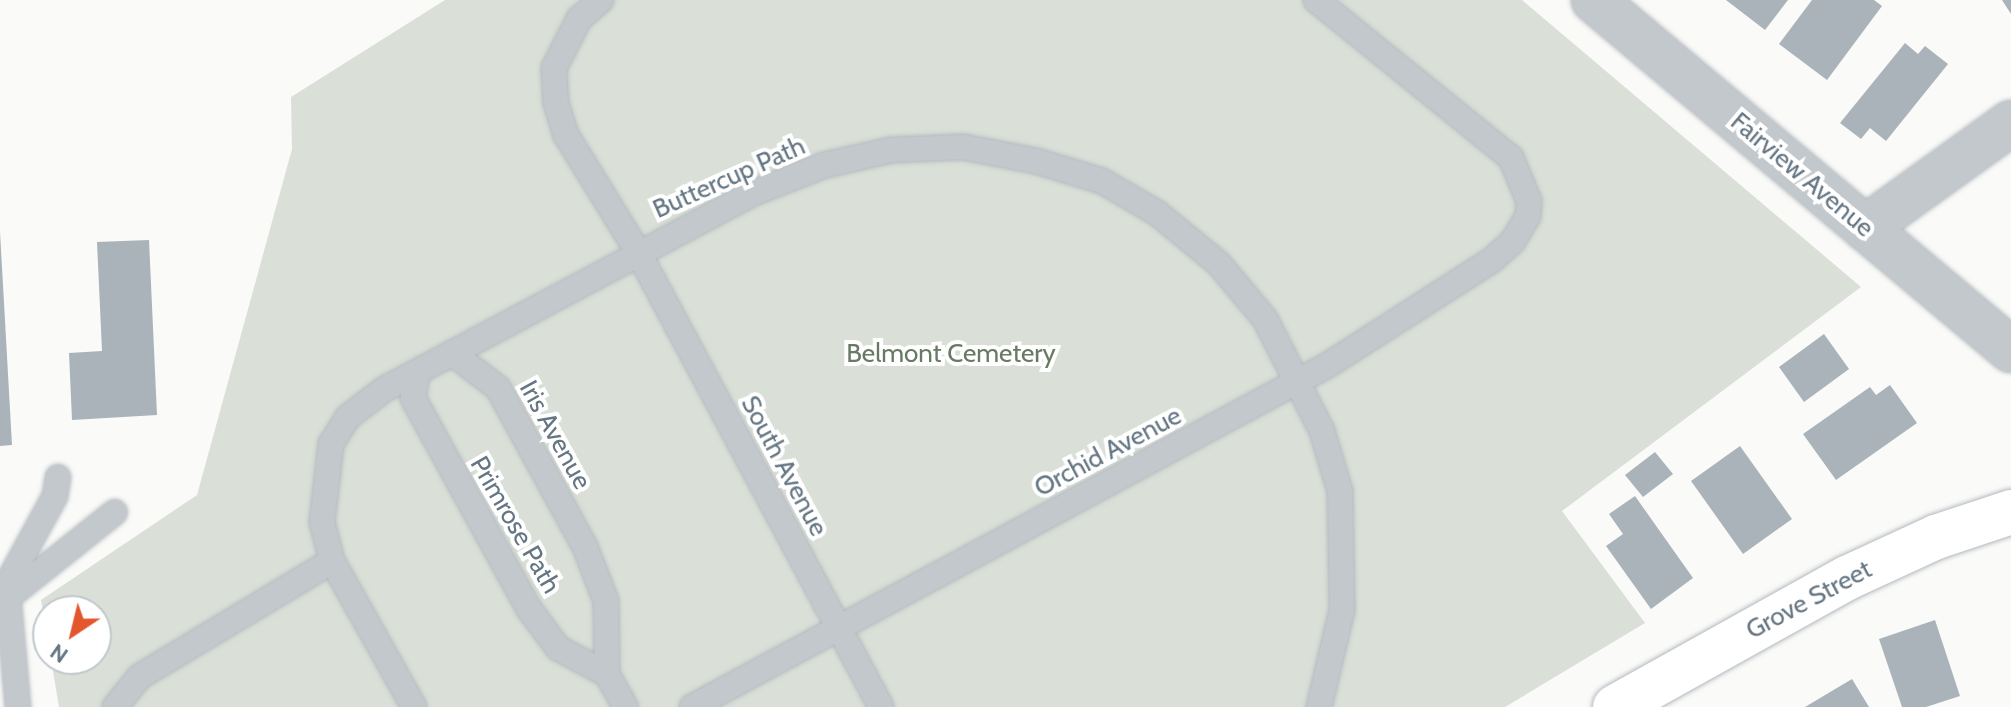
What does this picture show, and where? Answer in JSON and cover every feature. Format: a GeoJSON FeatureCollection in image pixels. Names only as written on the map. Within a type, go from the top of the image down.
{"type":"FeatureCollection","features":[{"type":"Feature","properties":{"kind":"street","name":"Fairview Avenue"},"geometry":{"type":"LineString","coordinates":[[1594,0],[2011,350]]}},
{"type":"Feature","properties":{"kind":"street"},"geometry":{"type":"LineString","coordinates":[[1865,228],[2011,123]]}},
{"type":"Feature","properties":{"kind":"street","name":"Grove Street"},"geometry":{"type":"LineString","coordinates":[[1615,707],[1847,578],[1936,537],[2011,512]]}},
{"type":"Feature","properties":{"kind":"lane","name":"South Avenue"},"geometry":{"type":"LineString","coordinates":[[601,0],[565,41],[554,68],[556,103],[566,135],[638,252],[881,707]]}},
{"type":"Feature","properties":{"kind":"lane","name":"Orchid Avenue"},"geometry":{"type":"LineString","coordinates":[[696,706],[1297,382],[1492,260],[1513,241],[1528,216],[1526,187],[1511,158],[1316,0]]}},
{"type":"Feature","properties":{"kind":"lane","name":"Buttercup Path"},"geometry":{"type":"LineString","coordinates":[[452,353],[756,192],[825,165],[891,150],[963,147],[1036,161],[1102,181],[1129,197],[1219,264],[1265,319],[1322,431],[1340,491],[1342,610],[1319,707]]}},
{"type":"Feature","properties":{"kind":"lane"},"geometry":{"type":"LineString","coordinates":[[414,707],[332,561],[322,522],[331,444],[363,403],[452,353]]}},
{"type":"Feature","properties":{"kind":"lane","name":"Iris Avenue"},"geometry":{"type":"LineString","coordinates":[[452,353],[498,388],[585,547],[606,601],[607,674],[625,707]]}},
{"type":"Feature","properties":{"kind":"lane","name":"Primrose Path"},"geometry":{"type":"LineString","coordinates":[[417,375],[413,398],[529,609],[558,648],[607,674]]}},
{"type":"Feature","properties":{"kind":"lane"},"geometry":{"type":"LineString","coordinates":[[16,701],[6,599],[12,569],[51,504],[58,477]]}},
{"type":"Feature","properties":{"kind":"lane"},"geometry":{"type":"LineString","coordinates":[[6,599],[115,512]]}},
{"type":"Feature","properties":{"kind":"lane"},"geometry":{"type":"LineString","coordinates":[[115,707],[139,677],[332,561]]}},
{"type":"Feature","properties":{"kind":"green space","name":"Belmont Cemetery"},"geometry":{"type":"Polygon","coordinates":[[[445,0],[1522,0],[1861,287],[1562,511],[1645,623],[1505,707],[59,707],[54,675],[112,675],[112,595],[48,595],[197,495],[292,149],[291,97],[445,0]]]}},
{"type":"Feature","properties":{"kind":"building"},"geometry":{"type":"Polygon","coordinates":[[[1726,0],[1788,0],[1765,30],[1726,0]]]}},
{"type":"Feature","properties":{"kind":"building"},"geometry":{"type":"Polygon","coordinates":[[[1812,0],[1874,0],[1882,6],[1827,80],[1779,44],[1812,0]]]}},
{"type":"Feature","properties":{"kind":"building"},"geometry":{"type":"Polygon","coordinates":[[[2002,0],[2011,0],[2011,14],[2002,0]]]}},
{"type":"Feature","properties":{"kind":"building"},"geometry":{"type":"Polygon","coordinates":[[[1905,43],[1918,54],[1925,46],[1948,64],[1886,141],[1870,128],[1861,139],[1840,123],[1905,43]]]}},
{"type":"Feature","properties":{"kind":"building"},"geometry":{"type":"Polygon","coordinates":[[[0,232],[12,445],[0,446],[0,232]]]}},
{"type":"Feature","properties":{"kind":"building"},"geometry":{"type":"Polygon","coordinates":[[[149,240],[157,415],[72,420],[69,353],[102,351],[97,242],[149,240]]]}},
{"type":"Feature","properties":{"kind":"building"},"geometry":{"type":"Polygon","coordinates":[[[1824,334],[1849,369],[1804,402],[1779,367],[1824,334]]]}},
{"type":"Feature","properties":{"kind":"building"},"geometry":{"type":"Polygon","coordinates":[[[1890,385],[1917,423],[1836,480],[1803,434],[1870,387],[1876,395],[1890,385]]]}},
{"type":"Feature","properties":{"kind":"building"},"geometry":{"type":"Polygon","coordinates":[[[1740,446],[1792,519],[1743,554],[1691,481],[1740,446]]]}},
{"type":"Feature","properties":{"kind":"building"},"geometry":{"type":"Polygon","coordinates":[[[1655,452],[1673,474],[1643,497],[1625,475],[1655,452]]]}},
{"type":"Feature","properties":{"kind":"building"},"geometry":{"type":"Polygon","coordinates":[[[1635,496],[1693,578],[1651,609],[1606,546],[1623,534],[1609,514],[1635,496]]]}},
{"type":"Feature","properties":{"kind":"building"},"geometry":{"type":"Polygon","coordinates":[[[1935,620],[1960,696],[1926,707],[1902,707],[1879,639],[1935,620]]]}},
{"type":"Feature","properties":{"kind":"building"},"geometry":{"type":"Polygon","coordinates":[[[1852,679],[1869,707],[1805,707],[1852,679]]]}}]}
